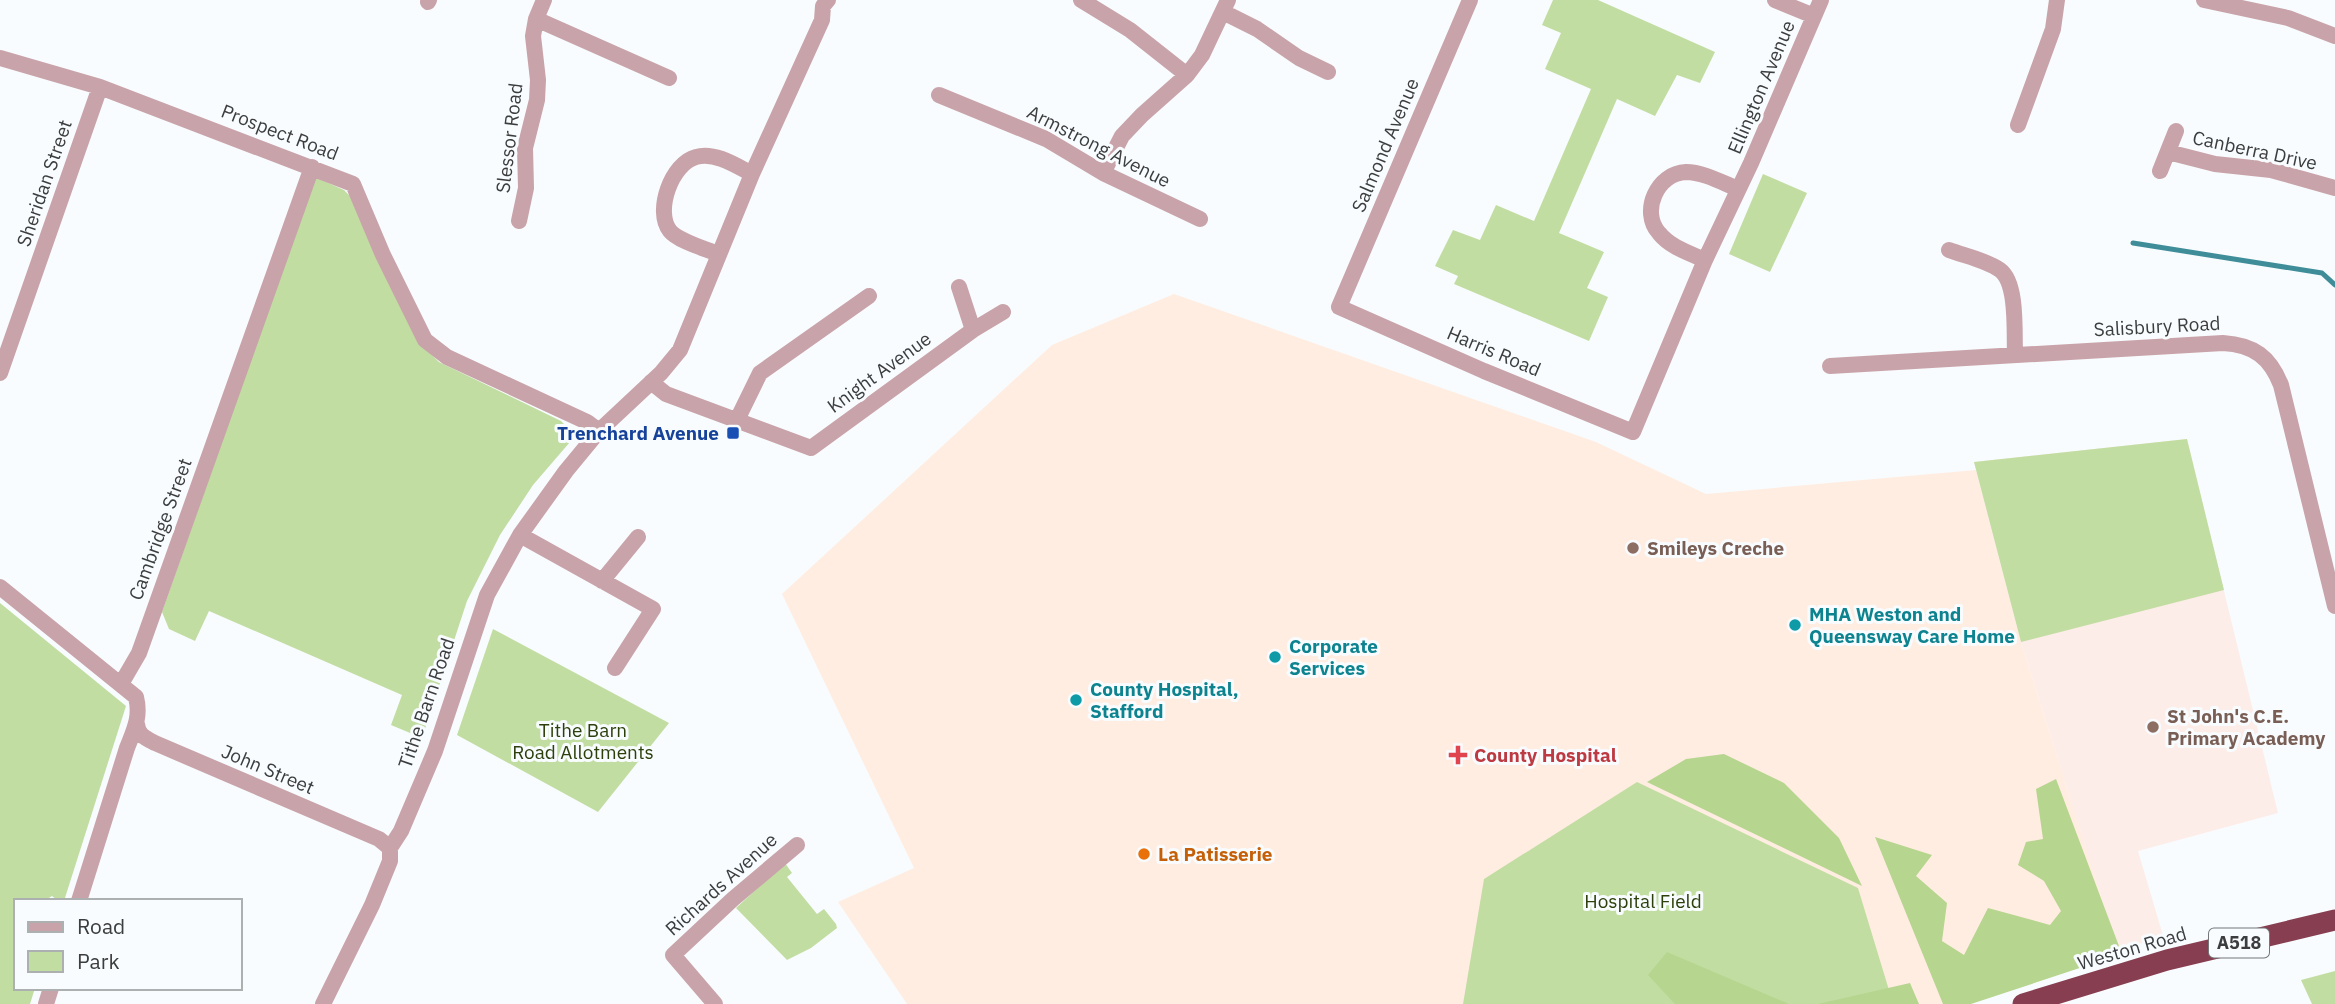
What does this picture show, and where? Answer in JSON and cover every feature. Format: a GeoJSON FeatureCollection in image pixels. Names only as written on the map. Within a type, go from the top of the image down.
{"type":"FeatureCollection","features":[{"type":"Feature","properties":{"kind":"highway","name":"Weston Road"},"geometry":{"type":"LineString","coordinates":[[2023,1004],[2167,960],[2335,920]]}},
{"type":"Feature","properties":{"kind":"street","name":"Slessor Road"},"geometry":{"type":"LineString","coordinates":[[519,221],[526,188],[525,148],[537,100],[538,80],[533,36],[544,0]]}},
{"type":"Feature","properties":{"kind":"street"},"geometry":{"type":"LineString","coordinates":[[1082,0],[1130,30],[1187,75]]}},
{"type":"Feature","properties":{"kind":"street","name":"Salmond Avenue"},"geometry":{"type":"LineString","coordinates":[[1339,307],[1470,0]]}},
{"type":"Feature","properties":{"kind":"street"},"geometry":{"type":"LineString","coordinates":[[1775,0],[1814,16]]}},
{"type":"Feature","properties":{"kind":"street","name":"Ellington Avenue"},"geometry":{"type":"LineString","coordinates":[[1633,432],[1705,260],[1821,0]]}},
{"type":"Feature","properties":{"kind":"street"},"geometry":{"type":"LineString","coordinates":[[2018,125],[2046,52],[2057,0]]}},
{"type":"Feature","properties":{"kind":"street"},"geometry":{"type":"LineString","coordinates":[[2204,0],[2288,18],[2335,36]]}},
{"type":"Feature","properties":{"kind":"street"},"geometry":{"type":"LineString","coordinates":[[599,431],[651,382],[680,350],[752,174],[822,20],[823,2]]}},
{"type":"Feature","properties":{"kind":"street"},"geometry":{"type":"LineString","coordinates":[[1103,173],[1122,136],[1187,75],[1202,55],[1225,6],[1299,58],[1328,72]]}},
{"type":"Feature","properties":{"kind":"street"},"geometry":{"type":"LineString","coordinates":[[536,19],[668,78]]}},
{"type":"Feature","properties":{"kind":"street","name":"Prospect Road"},"geometry":{"type":"LineString","coordinates":[[0,58],[100,87],[353,184],[383,255],[425,340],[447,357],[587,422],[599,431]]}},
{"type":"Feature","properties":{"kind":"street","name":"Sheridan Street"},"geometry":{"type":"LineString","coordinates":[[0,373],[100,87]]}},
{"type":"Feature","properties":{"kind":"street","name":"Armstrong Avenue"},"geometry":{"type":"LineString","coordinates":[[939,95],[1046,139],[1103,173],[1200,219]]}},
{"type":"Feature","properties":{"kind":"street","name":"Canberra Drive"},"geometry":{"type":"LineString","coordinates":[[2160,171],[2176,131]]}},
{"type":"Feature","properties":{"kind":"street","name":"Canberra Drive"},"geometry":{"type":"LineString","coordinates":[[2168,152],[2215,164],[2271,170],[2335,188]]}},
{"type":"Feature","properties":{"kind":"street"},"geometry":{"type":"LineString","coordinates":[[718,254],[671,232],[665,223],[664,210],[670,182],[682,166],[694,157],[708,156],[752,174]]}},
{"type":"Feature","properties":{"kind":"street","name":"Cambridge Street"},"geometry":{"type":"LineString","coordinates":[[121,684],[139,653],[312,167]]}},
{"type":"Feature","properties":{"kind":"street"},"geometry":{"type":"LineString","coordinates":[[1705,260],[1668,243],[1652,224],[1651,206],[1657,190],[1665,180],[1686,172],[1738,189]]}},
{"type":"Feature","properties":{"kind":"street"},"geometry":{"type":"LineString","coordinates":[[1949,250],[1994,266],[2008,278],[2012,290],[2015,355]]}},
{"type":"Feature","properties":{"kind":"street"},"geometry":{"type":"LineString","coordinates":[[959,286],[973,330]]}},
{"type":"Feature","properties":{"kind":"street"},"geometry":{"type":"LineString","coordinates":[[651,382],[666,394],[737,420],[760,373],[869,296]]}},
{"type":"Feature","properties":{"kind":"street","name":"Harris Road"},"geometry":{"type":"LineString","coordinates":[[1339,307],[1484,371],[1633,432]]}},
{"type":"Feature","properties":{"kind":"street","name":"Knight Avenue"},"geometry":{"type":"LineString","coordinates":[[737,420],[811,448],[973,330],[1003,312]]}},
{"type":"Feature","properties":{"kind":"street","name":"Salisbury Road"},"geometry":{"type":"LineString","coordinates":[[1830,366],[2223,343],[2237,344],[2263,356],[2274,367],[2281,385],[2335,606]]}},
{"type":"Feature","properties":{"kind":"street","name":"Tithe Barn Road"},"geometry":{"type":"LineString","coordinates":[[323,1004],[372,905],[390,861],[390,848],[401,831],[435,751],[471,636],[487,595],[520,535],[599,431]]}},
{"type":"Feature","properties":{"kind":"street"},"geometry":{"type":"LineString","coordinates":[[520,535],[653,609],[615,668]]}},
{"type":"Feature","properties":{"kind":"street"},"geometry":{"type":"LineString","coordinates":[[602,581],[638,537]]}},
{"type":"Feature","properties":{"kind":"street"},"geometry":{"type":"LineString","coordinates":[[0,587],[136,697],[137,724],[80,899]]}},
{"type":"Feature","properties":{"kind":"street","name":"John Street"},"geometry":{"type":"LineString","coordinates":[[137,724],[142,736],[155,743],[379,839],[390,848]]}},
{"type":"Feature","properties":{"kind":"street","name":"Richards Avenue"},"geometry":{"type":"LineString","coordinates":[[715,1004],[673,955],[797,845]]}},
{"type":"Feature","properties":{"kind":"shaded area","name":"County Hospital"},"geometry":{"type":"Polygon","coordinates":[[[1174,294],[1596,442],[1706,494],[1976,470],[2021,642],[2118,950],[1957,1004],[907,1004],[838,902],[914,868],[782,594],[1052,345],[1174,294]]]}},
{"type":"Feature","properties":{"kind":"shaded area","name":"St John's C.E. Primary Academy"},"geometry":{"type":"Polygon","coordinates":[[[2187,439],[2278,813],[2138,851],[2164,939],[2117,948],[2021,642],[1974,462],[2187,439]]]}},
{"type":"Feature","properties":{"kind":"green space"},"geometry":{"type":"Polygon","coordinates":[[[1553,0],[1598,0],[1715,52],[1700,83],[1677,75],[1655,116],[1617,99],[1559,233],[1604,252],[1587,288],[1608,297],[1589,341],[1454,284],[1458,276],[1435,266],[1453,230],[1480,240],[1496,205],[1534,221],[1591,89],[1545,69],[1561,33],[1542,25],[1553,0]]]}},
{"type":"Feature","properties":{"kind":"green space"},"geometry":{"type":"Polygon","coordinates":[[[1763,174],[1807,193],[1770,272],[1729,254],[1763,174]]]}},
{"type":"Feature","properties":{"kind":"green space"},"geometry":{"type":"Polygon","coordinates":[[[315,177],[344,190],[351,197],[422,345],[439,362],[561,421],[569,429],[570,442],[533,485],[500,535],[467,601],[422,738],[391,725],[402,695],[209,611],[195,641],[169,629],[162,612],[315,177]]]}},
{"type":"Feature","properties":{"kind":"green space"},"geometry":{"type":"Polygon","coordinates":[[[2187,439],[2224,590],[2021,642],[1974,462],[2187,439]]]}},
{"type":"Feature","properties":{"kind":"green space"},"geometry":{"type":"Polygon","coordinates":[[[0,603],[126,706],[65,899],[52,896],[47,899],[14,899],[14,990],[34,990],[30,1004],[0,1004],[0,603]]]}},
{"type":"Feature","properties":{"kind":"green space","name":"Tithe Barn Road Allotments"},"geometry":{"type":"Polygon","coordinates":[[[493,629],[669,723],[598,812],[457,735],[493,629]]]}},
{"type":"Feature","properties":{"kind":"green space"},"geometry":{"type":"Polygon","coordinates":[[[1724,754],[1784,783],[1839,838],[1862,886],[1647,782],[1686,759],[1724,754]]]}},
{"type":"Feature","properties":{"kind":"green space"},"geometry":{"type":"Polygon","coordinates":[[[2056,779],[2122,954],[1971,1004],[1943,1004],[1875,837],[1932,855],[1916,876],[1947,903],[1942,941],[1964,955],[1988,908],[2050,925],[2061,911],[2044,881],[2018,865],[2026,842],[2043,839],[2036,789],[2056,779]]]}},
{"type":"Feature","properties":{"kind":"green space","name":"Hospital Field"},"geometry":{"type":"Polygon","coordinates":[[[1637,782],[1858,888],[1892,1000],[1886,1004],[1463,1004],[1484,879],[1637,782]]]}},
{"type":"Feature","properties":{"kind":"green space"},"geometry":{"type":"Polygon","coordinates":[[[785,863],[792,873],[787,877],[817,914],[824,909],[837,928],[811,948],[787,960],[736,908],[785,863]]]}},
{"type":"Feature","properties":{"kind":"green space"},"geometry":{"type":"Polygon","coordinates":[[[1667,952],[1789,1004],[1675,1004],[1648,975],[1667,952]]]}},
{"type":"Feature","properties":{"kind":"green space"},"geometry":{"type":"Polygon","coordinates":[[[2335,971],[2335,1004],[2312,1004],[2301,980],[2335,971]]]}},
{"type":"Feature","properties":{"kind":"green space"},"geometry":{"type":"Polygon","coordinates":[[[1910,983],[1919,1004],[1818,1004],[1910,983]]]}},
{"type":"Feature","properties":{"kind":"waterway"},"geometry":{"type":"LineString","coordinates":[[2133,243],[2322,273],[2335,285]]}},
{"type":"Feature","properties":{"kind":"place","name":"Trenchard Avenue"},"geometry":{"type":"Point","coordinates":[733,433]}},
{"type":"Feature","properties":{"kind":"place","name":"Smileys Creche"},"geometry":{"type":"Point","coordinates":[1633,548]}},
{"type":"Feature","properties":{"kind":"place","name":"MHA Weston and Queensway Care Home"},"geometry":{"type":"Point","coordinates":[1795,625]}},
{"type":"Feature","properties":{"kind":"place","name":"Corporate Services"},"geometry":{"type":"Point","coordinates":[1275,657]}},
{"type":"Feature","properties":{"kind":"place","name":"County Hospital, Stafford"},"geometry":{"type":"Point","coordinates":[1076,700]}},
{"type":"Feature","properties":{"kind":"place","name":"St John's C.E. Primary Academy"},"geometry":{"type":"Point","coordinates":[2153,727]}},
{"type":"Feature","properties":{"kind":"place","name":"County Hospital"},"geometry":{"type":"Point","coordinates":[1458,755]}},
{"type":"Feature","properties":{"kind":"place","name":"La Patisserie"},"geometry":{"type":"Point","coordinates":[1144,854]}}]}
